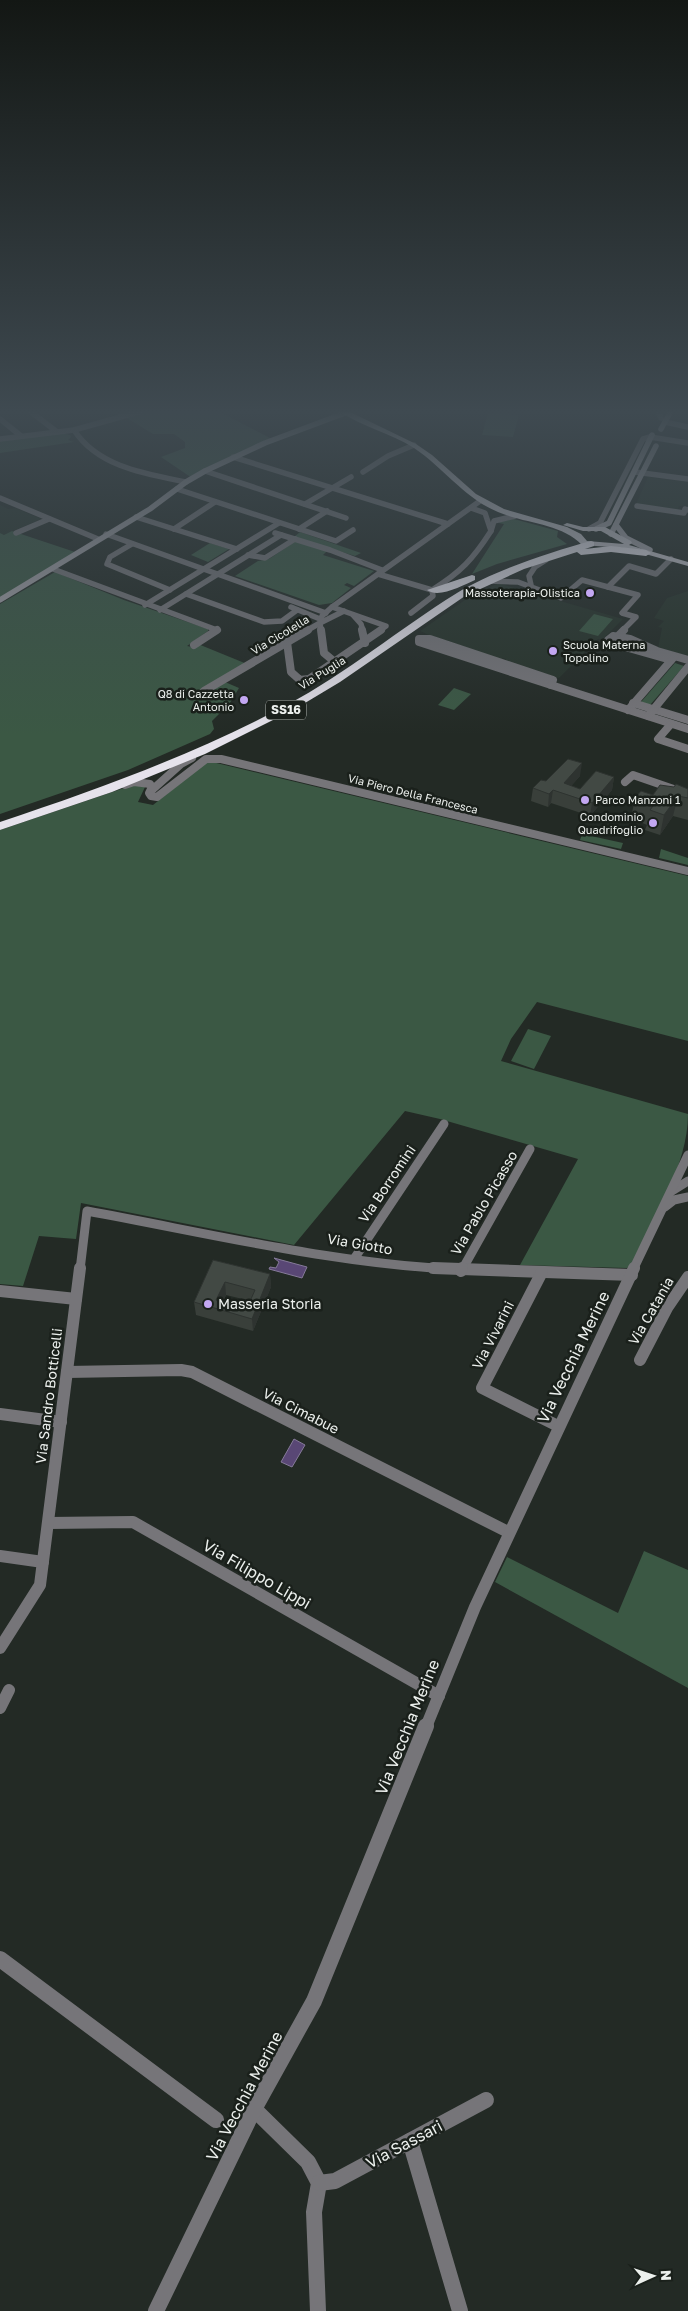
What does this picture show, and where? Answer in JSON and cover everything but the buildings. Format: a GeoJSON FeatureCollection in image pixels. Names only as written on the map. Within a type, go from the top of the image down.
{"type":"FeatureCollection","features":[{"type":"Feature","properties":{"kind":"highway","name":"Via Puglia"},"geometry":{"type":"LineString","coordinates":[[0,819],[85,791],[158,763],[240,725],[328,677],[472,578],[506,564],[557,550],[571,544],[578,537]]}},
{"type":"Feature","properties":{"kind":"highway","name":"Via Puglia"},"geometry":{"type":"LineString","coordinates":[[0,826],[108,790],[201,752],[292,707],[375,654],[462,594],[521,567],[591,544]]}},
{"type":"Feature","properties":{"kind":"highway","name":"SS16"},"geometry":{"type":"LineString","coordinates":[[549,559],[601,549],[648,551]]}},
{"type":"Feature","properties":{"kind":"highway"},"geometry":{"type":"LineString","coordinates":[[432,590],[441,590],[472,578]]}},
{"type":"Feature","properties":{"kind":"main road"},"geometry":{"type":"LineString","coordinates":[[525,519],[564,529],[591,544],[624,546],[688,560]]}},
{"type":"Feature","properties":{"kind":"main road"},"geometry":{"type":"LineString","coordinates":[[546,519],[577,528],[592,529],[612,535],[670,560],[688,564]]}},
{"type":"Feature","properties":{"kind":"main road"},"geometry":{"type":"LineString","coordinates":[[578,537],[579,533],[592,529]]}},
{"type":"Feature","properties":{"kind":"main road"},"geometry":{"type":"LineString","coordinates":[[603,545],[609,543],[612,535]]}},
{"type":"Feature","properties":{"kind":"street"},"geometry":{"type":"LineString","coordinates":[[16,533],[48,519],[98,540]]}},
{"type":"Feature","properties":{"kind":"street"},"geometry":{"type":"LineString","coordinates":[[0,600],[133,519]]}},
{"type":"Feature","properties":{"kind":"street"},"geometry":{"type":"LineString","coordinates":[[142,519],[237,549]]}},
{"type":"Feature","properties":{"kind":"street"},"geometry":{"type":"LineString","coordinates":[[174,529],[189,519]]}},
{"type":"Feature","properties":{"kind":"street"},"geometry":{"type":"LineString","coordinates":[[266,519],[336,542],[353,530]]}},
{"type":"Feature","properties":{"kind":"street"},"geometry":{"type":"LineString","coordinates":[[248,555],[265,558],[317,519]]}},
{"type":"Feature","properties":{"kind":"street"},"geometry":{"type":"LineString","coordinates":[[431,519],[448,524]]}},
{"type":"Feature","properties":{"kind":"street","name":"Via Cicolella"},"geometry":{"type":"LineString","coordinates":[[204,691],[287,642],[322,618],[332,607],[455,519]]}},
{"type":"Feature","properties":{"kind":"street"},"geometry":{"type":"LineString","coordinates":[[487,519],[491,531]]}},
{"type":"Feature","properties":{"kind":"street"},"geometry":{"type":"LineString","coordinates":[[432,590],[450,579],[474,558],[491,531],[494,521],[503,519]]}},
{"type":"Feature","properties":{"kind":"street"},"geometry":{"type":"LineString","coordinates":[[592,529],[600,524],[603,519]]}},
{"type":"Feature","properties":{"kind":"street"},"geometry":{"type":"LineString","coordinates":[[592,529],[608,523],[610,519]]}},
{"type":"Feature","properties":{"kind":"street"},"geometry":{"type":"LineString","coordinates":[[612,535],[619,519]]}},
{"type":"Feature","properties":{"kind":"street"},"geometry":{"type":"LineString","coordinates":[[145,605],[279,523]]}},
{"type":"Feature","properties":{"kind":"street"},"geometry":{"type":"LineString","coordinates":[[616,525],[626,538],[648,551]]}},
{"type":"Feature","properties":{"kind":"street"},"geometry":{"type":"LineString","coordinates":[[267,530],[432,590]]}},
{"type":"Feature","properties":{"kind":"street"},"geometry":{"type":"LineString","coordinates":[[106,534],[202,570],[286,598],[322,618]]}},
{"type":"Feature","properties":{"kind":"street"},"geometry":{"type":"LineString","coordinates":[[160,610],[281,535]]}},
{"type":"Feature","properties":{"kind":"street"},"geometry":{"type":"LineString","coordinates":[[132,544],[110,557],[107,564],[170,590]]}},
{"type":"Feature","properties":{"kind":"street"},"geometry":{"type":"LineString","coordinates":[[531,584],[529,576],[535,567],[549,559]]}},
{"type":"Feature","properties":{"kind":"street"},"geometry":{"type":"LineString","coordinates":[[608,587],[629,566],[656,574],[670,560]]}},
{"type":"Feature","properties":{"kind":"street"},"geometry":{"type":"LineString","coordinates":[[53,569],[145,605],[217,630],[194,645]]}},
{"type":"Feature","properties":{"kind":"street"},"geometry":{"type":"LineString","coordinates":[[486,582],[512,580],[531,584],[542,593],[561,598],[582,580],[638,595],[622,613],[636,617],[618,636]]}},
{"type":"Feature","properties":{"kind":"street"},"geometry":{"type":"LineString","coordinates":[[411,613],[433,596],[432,590]]}},
{"type":"Feature","properties":{"kind":"street"},"geometry":{"type":"LineString","coordinates":[[186,594],[264,622],[282,621],[297,610]]}},
{"type":"Feature","properties":{"kind":"street"},"geometry":{"type":"LineString","coordinates":[[286,598],[288,606],[330,620],[344,611]]}},
{"type":"Feature","properties":{"kind":"street"},"geometry":{"type":"LineString","coordinates":[[287,642],[291,672],[300,680],[309,679],[366,643],[386,626],[332,607]]}},
{"type":"Feature","properties":{"kind":"street"},"geometry":{"type":"LineString","coordinates":[[353,614],[362,624],[366,643]]}},
{"type":"Feature","properties":{"kind":"street"},"geometry":{"type":"LineString","coordinates":[[322,618],[324,653],[336,663]]}},
{"type":"Feature","properties":{"kind":"street"},"geometry":{"type":"LineString","coordinates":[[673,658],[618,636],[613,636],[608,641],[673,658],[688,660]]}},
{"type":"Feature","properties":{"kind":"street"},"geometry":{"type":"LineString","coordinates":[[498,664],[430,639],[419,639],[419,642],[498,664],[550,678],[553,680],[551,685],[688,729]]}},
{"type":"Feature","properties":{"kind":"street"},"geometry":{"type":"LineString","coordinates":[[628,710],[673,658]]}},
{"type":"Feature","properties":{"kind":"street"},"geometry":{"type":"LineString","coordinates":[[648,716],[688,667]]}},
{"type":"Feature","properties":{"kind":"street"},"geometry":{"type":"LineString","coordinates":[[633,703],[688,720]]}},
{"type":"Feature","properties":{"kind":"street"},"geometry":{"type":"LineString","coordinates":[[671,724],[658,739],[688,750]]}},
{"type":"Feature","properties":{"kind":"street"},"geometry":{"type":"LineString","coordinates":[[152,790],[180,764],[201,752]]}},
{"type":"Feature","properties":{"kind":"street","name":"Via Piero Della Francesca"},"geometry":{"type":"LineString","coordinates":[[108,790],[134,782],[150,784],[152,790],[149,794],[150,796],[157,797],[206,760],[221,759],[688,871]]}},
{"type":"Feature","properties":{"kind":"street"},"geometry":{"type":"LineString","coordinates":[[625,782],[632,775],[688,794]]}},
{"type":"Feature","properties":{"kind":"street","name":"Via Borromini"},"geometry":{"type":"LineString","coordinates":[[354,1259],[444,1124]]}},
{"type":"Feature","properties":{"kind":"street","name":"Via Pablo Picasso"},"geometry":{"type":"LineString","coordinates":[[461,1271],[530,1149]]}},
{"type":"Feature","properties":{"kind":"street","name":"Via Vecchia Merine"},"geometry":{"type":"LineString","coordinates":[[156,2311],[254,2109],[314,2001],[475,1607],[508,1532],[688,1155]]}},
{"type":"Feature","properties":{"kind":"street"},"geometry":{"type":"LineString","coordinates":[[670,1194],[677,1187],[688,1181]]}},
{"type":"Feature","properties":{"kind":"street"},"geometry":{"type":"LineString","coordinates":[[662,1209],[674,1200],[688,1197]]}},
{"type":"Feature","properties":{"kind":"street","name":"Via Giotto"},"geometry":{"type":"LineString","coordinates":[[87,1211],[354,1259],[461,1271],[632,1275]]}},
{"type":"Feature","properties":{"kind":"street","name":"Via Sandro Botticelli"},"geometry":{"type":"LineString","coordinates":[[0,1648],[40,1585],[87,1211]]}},
{"type":"Feature","properties":{"kind":"street","name":"Via Vivarini"},"geometry":{"type":"LineString","coordinates":[[542,1272],[482,1388],[558,1426]]}},
{"type":"Feature","properties":{"kind":"street","name":"Via Catania"},"geometry":{"type":"LineString","coordinates":[[640,1360],[667,1308],[688,1277]]}},
{"type":"Feature","properties":{"kind":"street"},"geometry":{"type":"LineString","coordinates":[[0,1291],[76,1299]]}},
{"type":"Feature","properties":{"kind":"street","name":"Via Cimabue"},"geometry":{"type":"LineString","coordinates":[[67,1372],[181,1370],[192,1372],[508,1532]]}},
{"type":"Feature","properties":{"kind":"street"},"geometry":{"type":"LineString","coordinates":[[0,1414],[61,1422]]}},
{"type":"Feature","properties":{"kind":"street","name":"Via Filippo Lippi"},"geometry":{"type":"LineString","coordinates":[[49,1523],[133,1522],[439,1696]]}},
{"type":"Feature","properties":{"kind":"street"},"geometry":{"type":"LineString","coordinates":[[0,1556],[43,1562]]}},
{"type":"Feature","properties":{"kind":"street"},"geometry":{"type":"LineString","coordinates":[[0,1708],[9,1690]]}},
{"type":"Feature","properties":{"kind":"street"},"geometry":{"type":"LineString","coordinates":[[0,1959],[216,2120]]}},
{"type":"Feature","properties":{"kind":"street","name":"Via Sassari"},"geometry":{"type":"LineString","coordinates":[[319,2183],[334,2180],[486,2100]]}},
{"type":"Feature","properties":{"kind":"street"},"geometry":{"type":"LineString","coordinates":[[254,2109],[308,2162],[319,2183],[314,2212],[318,2311]]}},
{"type":"Feature","properties":{"kind":"street"},"geometry":{"type":"LineString","coordinates":[[410,2141],[460,2311]]}},
{"type":"Feature","properties":{"kind":"shaded area"},"geometry":{"type":"Polygon","coordinates":[[[0,519],[41,519],[4,535],[0,533],[0,519]]]}},
{"type":"Feature","properties":{"kind":"shaded area"},"geometry":{"type":"Polygon","coordinates":[[[498,583],[623,619],[602,640],[598,639],[559,678],[505,661],[506,659],[503,658],[501,660],[440,640],[420,631],[465,600],[498,583]]]}},
{"type":"Feature","properties":{"kind":"shaded area"},"geometry":{"type":"Polygon","coordinates":[[[688,591],[688,656],[658,648],[662,628],[658,627],[664,621],[654,618],[667,598],[688,591]]]}},
{"type":"Feature","properties":{"kind":"shaded area"},"geometry":{"type":"Polygon","coordinates":[[[274,1258],[307,1267],[302,1278],[269,1269],[270,1267],[276,1268],[279,1262],[274,1258]]]}},
{"type":"Feature","properties":{"kind":"shaded area"},"geometry":{"type":"Polygon","coordinates":[[[294,1439],[305,1445],[292,1467],[281,1462],[294,1439]]]}},
{"type":"Feature","properties":{"kind":"green space"},"geometry":{"type":"Polygon","coordinates":[[[514,519],[558,531],[557,537],[567,544],[497,564],[472,574],[504,524],[499,523],[501,520],[514,519]]]}},
{"type":"Feature","properties":{"kind":"green space"},"geometry":{"type":"Polygon","coordinates":[[[12,531],[75,552],[0,598],[0,533],[4,535],[12,531]]]}},
{"type":"Feature","properties":{"kind":"green space"},"geometry":{"type":"Polygon","coordinates":[[[300,532],[361,553],[355,556],[294,537],[300,532]]]}},
{"type":"Feature","properties":{"kind":"green space"},"geometry":{"type":"Polygon","coordinates":[[[296,541],[327,551],[323,555],[374,571],[354,586],[347,583],[344,585],[351,588],[332,603],[319,605],[235,576],[258,561],[269,559],[296,541]]]}},
{"type":"Feature","properties":{"kind":"green space"},"geometry":{"type":"Polygon","coordinates":[[[210,543],[229,549],[208,562],[191,555],[210,543]]]}},
{"type":"Feature","properties":{"kind":"green space"},"geometry":{"type":"Polygon","coordinates":[[[55,572],[124,600],[208,629],[208,631],[187,646],[192,647],[198,644],[247,664],[198,693],[202,695],[225,682],[239,688],[230,703],[212,721],[214,729],[210,734],[128,770],[0,814],[0,604],[55,572]]]}},
{"type":"Feature","properties":{"kind":"green space"},"geometry":{"type":"Polygon","coordinates":[[[594,614],[613,619],[598,636],[579,631],[594,614]]]}},
{"type":"Feature","properties":{"kind":"green space"},"geometry":{"type":"Polygon","coordinates":[[[675,663],[684,666],[650,705],[641,702],[675,663]]]}},
{"type":"Feature","properties":{"kind":"green space"},"geometry":{"type":"Polygon","coordinates":[[[454,688],[471,694],[454,710],[438,705],[454,688]]]}},
{"type":"Feature","properties":{"kind":"green space"},"geometry":{"type":"Polygon","coordinates":[[[208,761],[688,876],[688,1041],[537,1002],[511,1039],[501,1061],[688,1114],[686,1134],[676,1172],[659,1211],[631,1265],[627,1268],[520,1265],[578,1159],[440,1119],[405,1111],[294,1245],[81,1203],[76,1239],[39,1236],[23,1286],[0,1284],[0,830],[133,785],[145,787],[138,802],[153,805],[208,761]]]}},
{"type":"Feature","properties":{"kind":"green space"},"geometry":{"type":"Polygon","coordinates":[[[582,834],[623,843],[621,849],[580,840],[582,834]]]}},
{"type":"Feature","properties":{"kind":"green space"},"geometry":{"type":"Polygon","coordinates":[[[661,849],[688,858],[688,865],[659,858],[661,849]]]}},
{"type":"Feature","properties":{"kind":"green space"},"geometry":{"type":"Polygon","coordinates":[[[528,1029],[551,1036],[534,1069],[511,1061],[528,1029]]]}},
{"type":"Feature","properties":{"kind":"green space"},"geometry":{"type":"Polygon","coordinates":[[[644,1551],[688,1570],[688,1688],[495,1582],[507,1557],[618,1613],[644,1551]]]}},
{"type":"Feature","properties":{"kind":"place","name":"Massoterapia-Olistica"},"geometry":{"type":"Point","coordinates":[590,593]}},
{"type":"Feature","properties":{"kind":"place","name":"Scuola Materna Topolino"},"geometry":{"type":"Point","coordinates":[553,651]}},
{"type":"Feature","properties":{"kind":"place","name":"Q8 di Cazzetta Antonio"},"geometry":{"type":"Point","coordinates":[244,700]}},
{"type":"Feature","properties":{"kind":"place","name":"Parco Manzoni 1"},"geometry":{"type":"Point","coordinates":[585,800]}},
{"type":"Feature","properties":{"kind":"place","name":"Condominio Quadrifoglio"},"geometry":{"type":"Point","coordinates":[653,823]}},
{"type":"Feature","properties":{"kind":"place","name":"Masseria Storia"},"geometry":{"type":"Point","coordinates":[208,1304]}}]}
